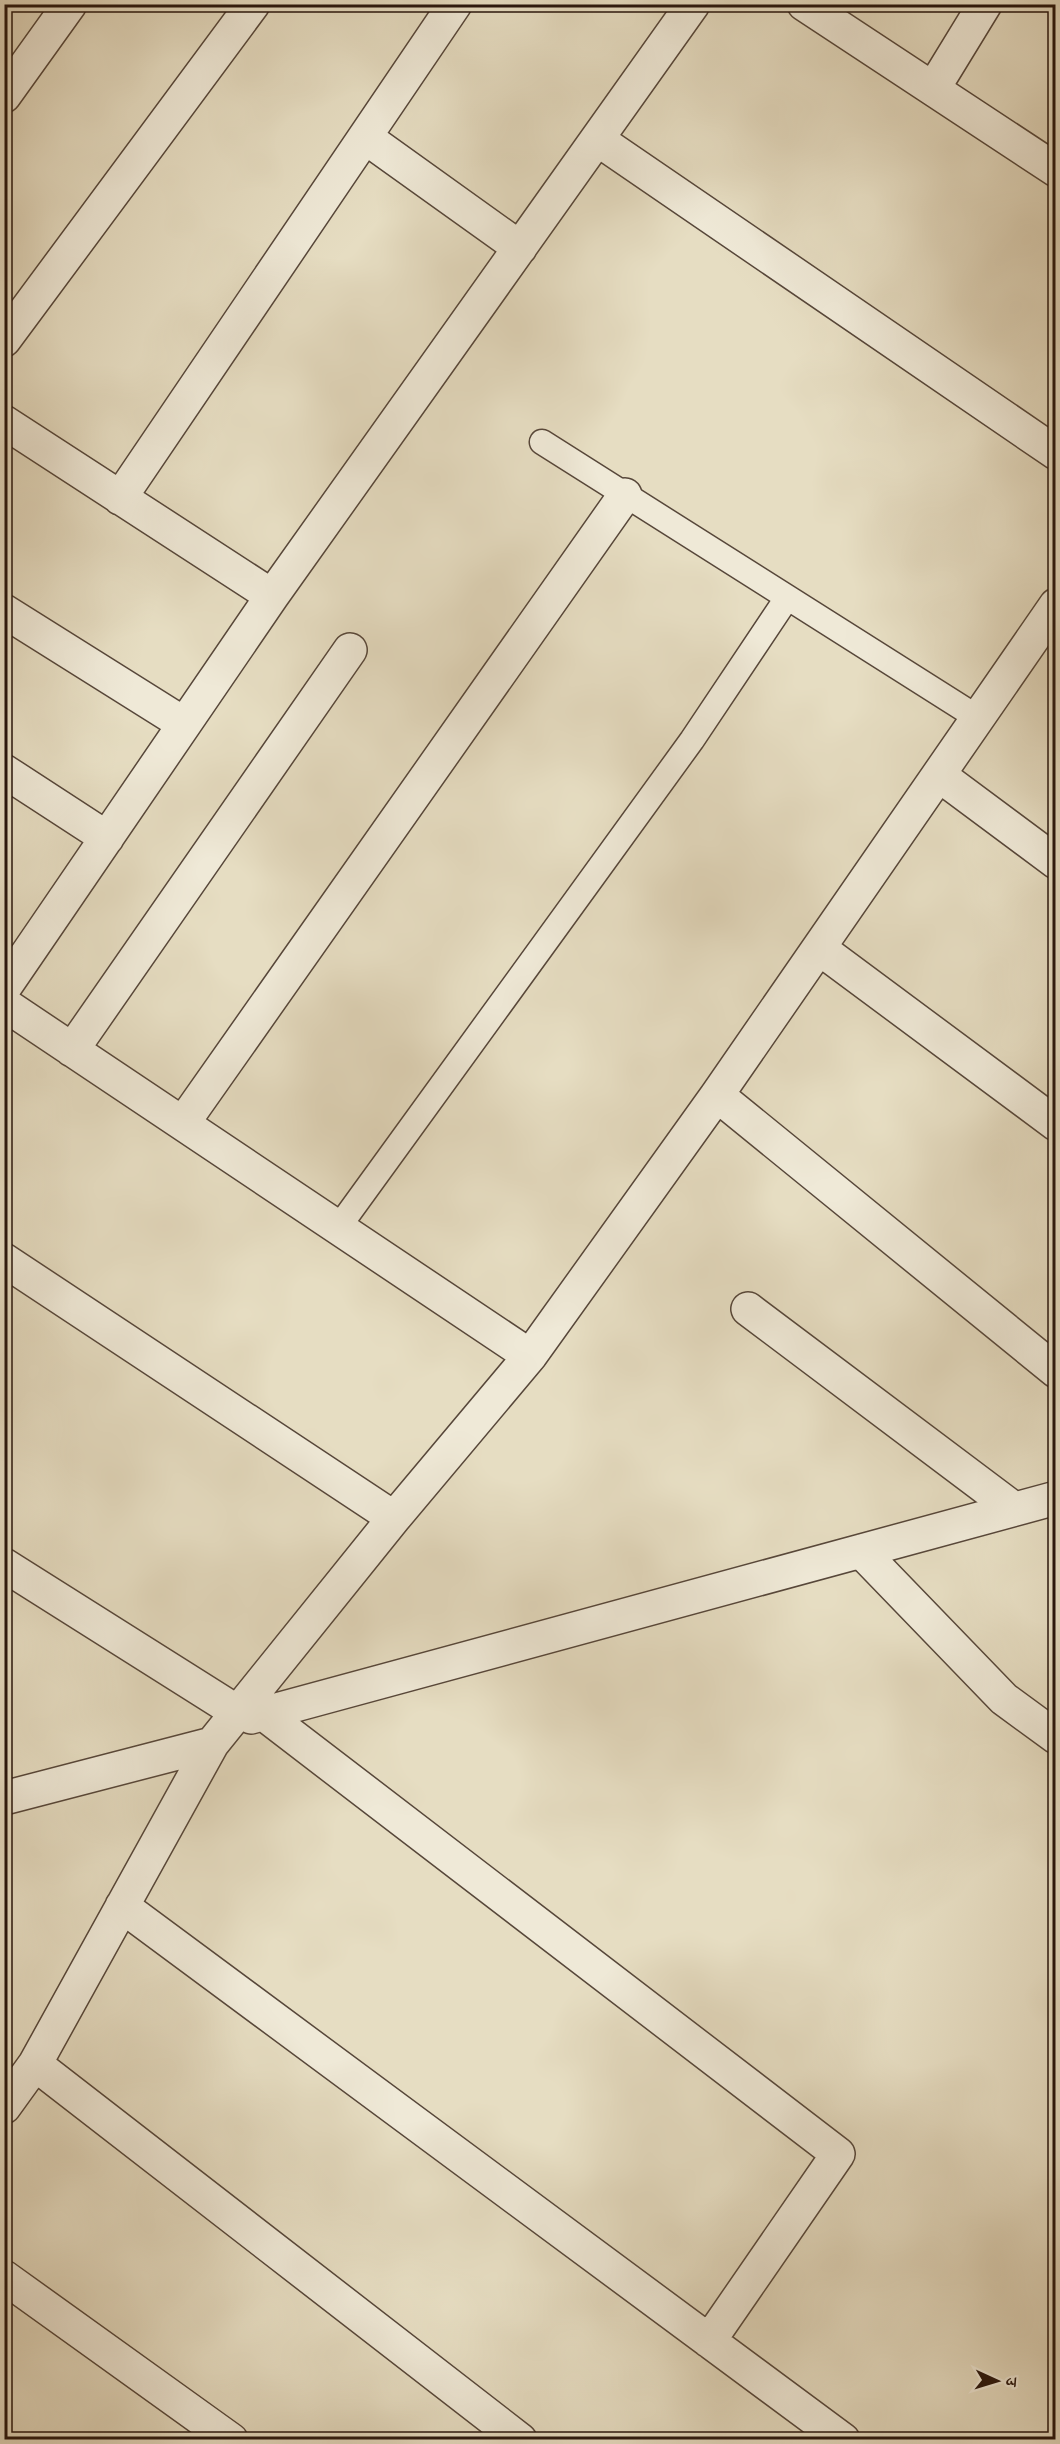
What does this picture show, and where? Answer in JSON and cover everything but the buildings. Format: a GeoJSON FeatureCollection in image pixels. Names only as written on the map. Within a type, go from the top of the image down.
{"type":"FeatureCollection","features":[{"type":"Feature","properties":{"kind":"street"},"geometry":{"type":"LineString","coordinates":[[4,96],[70,4]]}},
{"type":"Feature","properties":{"kind":"street"},"geometry":{"type":"LineString","coordinates":[[4,340],[253,4]]}},
{"type":"Feature","properties":{"kind":"street"},"geometry":{"type":"LineString","coordinates":[[120,498],[455,4]]}},
{"type":"Feature","properties":{"kind":"street"},"geometry":{"type":"LineString","coordinates":[[4,988],[272,596],[693,4]]}},
{"type":"Feature","properties":{"kind":"street"},"geometry":{"type":"LineString","coordinates":[[804,4],[1056,170]]}},
{"type":"Feature","properties":{"kind":"street"},"geometry":{"type":"LineString","coordinates":[[933,89],[985,4]]}},
{"type":"Feature","properties":{"kind":"street"},"geometry":{"type":"LineString","coordinates":[[365,137],[520,248]]}},
{"type":"Feature","properties":{"kind":"street"},"geometry":{"type":"LineString","coordinates":[[597,139],[1056,453]]}},
{"type":"Feature","properties":{"kind":"street"},"geometry":{"type":"LineString","coordinates":[[4,422],[272,596]]}},
{"type":"Feature","properties":{"kind":"street"},"geometry":{"type":"LineString","coordinates":[[183,1123],[625,495]]}},
{"type":"Feature","properties":{"kind":"street"},"geometry":{"type":"LineString","coordinates":[[4,2107],[35,2064],[122,1906],[235,1723],[394,1518],[530,1356],[717,1095],[1056,606]]}},
{"type":"Feature","properties":{"kind":"street"},"geometry":{"type":"LineString","coordinates":[[4,610],[184,724]]}},
{"type":"Feature","properties":{"kind":"street"},"geometry":{"type":"LineString","coordinates":[[72,1050],[350,650]]}},
{"type":"Feature","properties":{"kind":"street"},"geometry":{"type":"LineString","coordinates":[[4,771],[107,838]]}},
{"type":"Feature","properties":{"kind":"street"},"geometry":{"type":"LineString","coordinates":[[939,775],[1056,862]]}},
{"type":"Feature","properties":{"kind":"street"},"geometry":{"type":"LineString","coordinates":[[819,948],[1056,1124]]}},
{"type":"Feature","properties":{"kind":"street"},"geometry":{"type":"LineString","coordinates":[[4,1005],[530,1356]]}},
{"type":"Feature","properties":{"kind":"street"},"geometry":{"type":"LineString","coordinates":[[717,1095],[1056,1371]]}},
{"type":"Feature","properties":{"kind":"street"},"geometry":{"type":"LineString","coordinates":[[4,1260],[394,1518]]}},
{"type":"Feature","properties":{"kind":"street"},"geometry":{"type":"LineString","coordinates":[[748,1309],[1014,1509]]}},
{"type":"Feature","properties":{"kind":"street"},"geometry":{"type":"LineString","coordinates":[[4,1798],[235,1723],[1056,1498]]}},
{"type":"Feature","properties":{"kind":"street"},"geometry":{"type":"LineString","coordinates":[[861,1551],[1004,1699],[1056,1737]]}},
{"type":"Feature","properties":{"kind":"street"},"geometry":{"type":"LineString","coordinates":[[4,1565],[235,1723],[838,2154],[709,2341]]}},
{"type":"Feature","properties":{"kind":"street"},"geometry":{"type":"LineString","coordinates":[[122,1906],[843,2439]]}},
{"type":"Feature","properties":{"kind":"street"},"geometry":{"type":"LineString","coordinates":[[35,2064],[520,2439]]}},
{"type":"Feature","properties":{"kind":"street"},"geometry":{"type":"LineString","coordinates":[[4,2277],[231,2439]]}},
{"type":"Feature","properties":{"kind":"lane"},"geometry":{"type":"LineString","coordinates":[[542,442],[978,718]]}},
{"type":"Feature","properties":{"kind":"lane"},"geometry":{"type":"LineString","coordinates":[[338,1228],[692,740],[787,598]]}}]}
